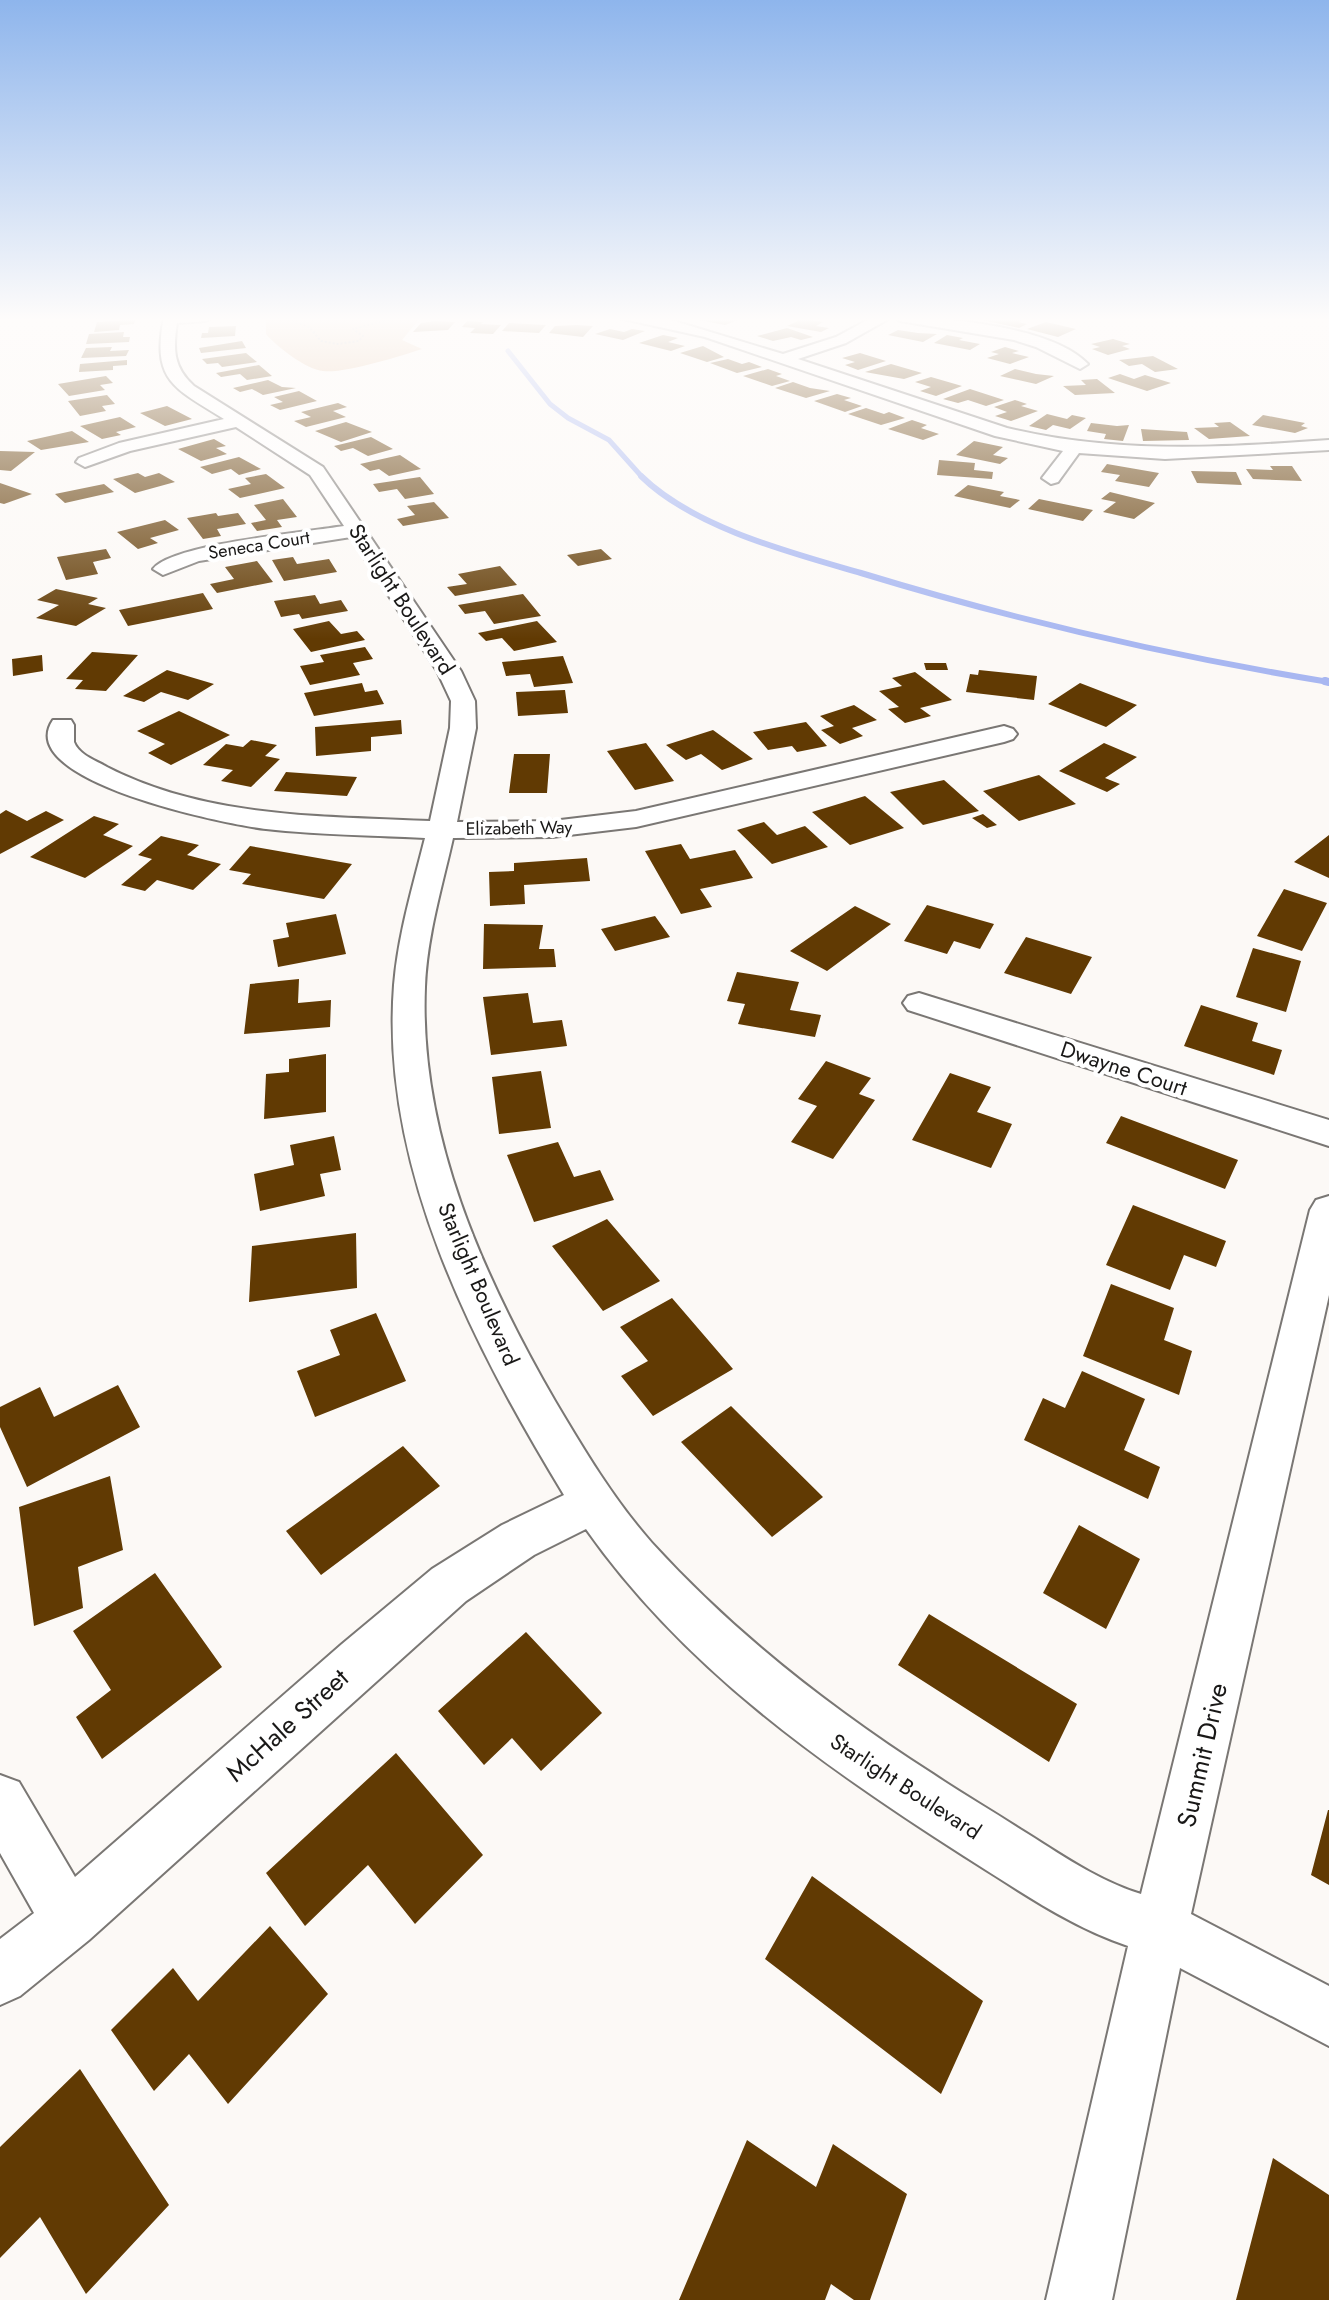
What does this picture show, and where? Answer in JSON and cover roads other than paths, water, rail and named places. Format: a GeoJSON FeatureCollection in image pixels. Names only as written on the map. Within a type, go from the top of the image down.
{"type":"FeatureCollection","features":[{"type":"Feature","properties":{"kind":"street"},"geometry":{"type":"LineString","coordinates":[[85,462],[125,447],[225,424]]}},
{"type":"Feature","properties":{"kind":"street","name":"Starlight Boulevard"},"geometry":{"type":"LineString","coordinates":[[245,424],[317,471],[449,671],[463,701],[463,728],[420,911],[410,983],[411,1036],[420,1124],[443,1203],[497,1336],[564,1457],[594,1503],[633,1554],[680,1606],[735,1658],[821,1729],[935,1807],[1101,1908],[1160,1929],[1329,2017]]}},
{"type":"Feature","properties":{"kind":"street"},"geometry":{"type":"LineString","coordinates":[[979,424],[1075,447],[1191,456],[1329,445]]}},
{"type":"Feature","properties":{"kind":"street"},"geometry":{"type":"LineString","coordinates":[[1051,478],[1075,447]]}},
{"type":"Feature","properties":{"kind":"street","name":"Seneca Court"},"geometry":{"type":"LineString","coordinates":[[163,569],[175,561],[198,555],[358,530]]}},
{"type":"Feature","properties":{"kind":"street","name":"Elizabeth Way"},"geometry":{"type":"LineString","coordinates":[[62,725],[61,742],[65,752],[76,761],[120,784],[178,803],[264,821],[441,830],[552,829],[636,819],[1004,734]]}},
{"type":"Feature","properties":{"kind":"street","name":"Dwayne Court"},"geometry":{"type":"LineString","coordinates":[[919,1003],[1329,1133]]}},
{"type":"Feature","properties":{"kind":"street","name":"Summit Drive"},"geometry":{"type":"LineString","coordinates":[[1079,2300],[1160,1929],[1329,1210]]}},
{"type":"Feature","properties":{"kind":"street","name":"McHale Street"},"geometry":{"type":"LineString","coordinates":[[0,1976],[69,1920],[359,1661],[449,1585],[518,1540],[594,1503]]}},
{"type":"Feature","properties":{"kind":"street"},"geometry":{"type":"LineString","coordinates":[[0,1801],[69,1920]]}},
{"type":"Feature","properties":{"kind":"waterway"},"geometry":{"type":"LineString","coordinates":[[580,424],[609,440],[642,477]]}},
{"type":"Feature","properties":{"kind":"waterway"},"geometry":{"type":"LineString","coordinates":[[642,477],[688,510],[716,524],[805,557],[1093,635],[1210,661],[1329,682],[1325,681]]}}]}
